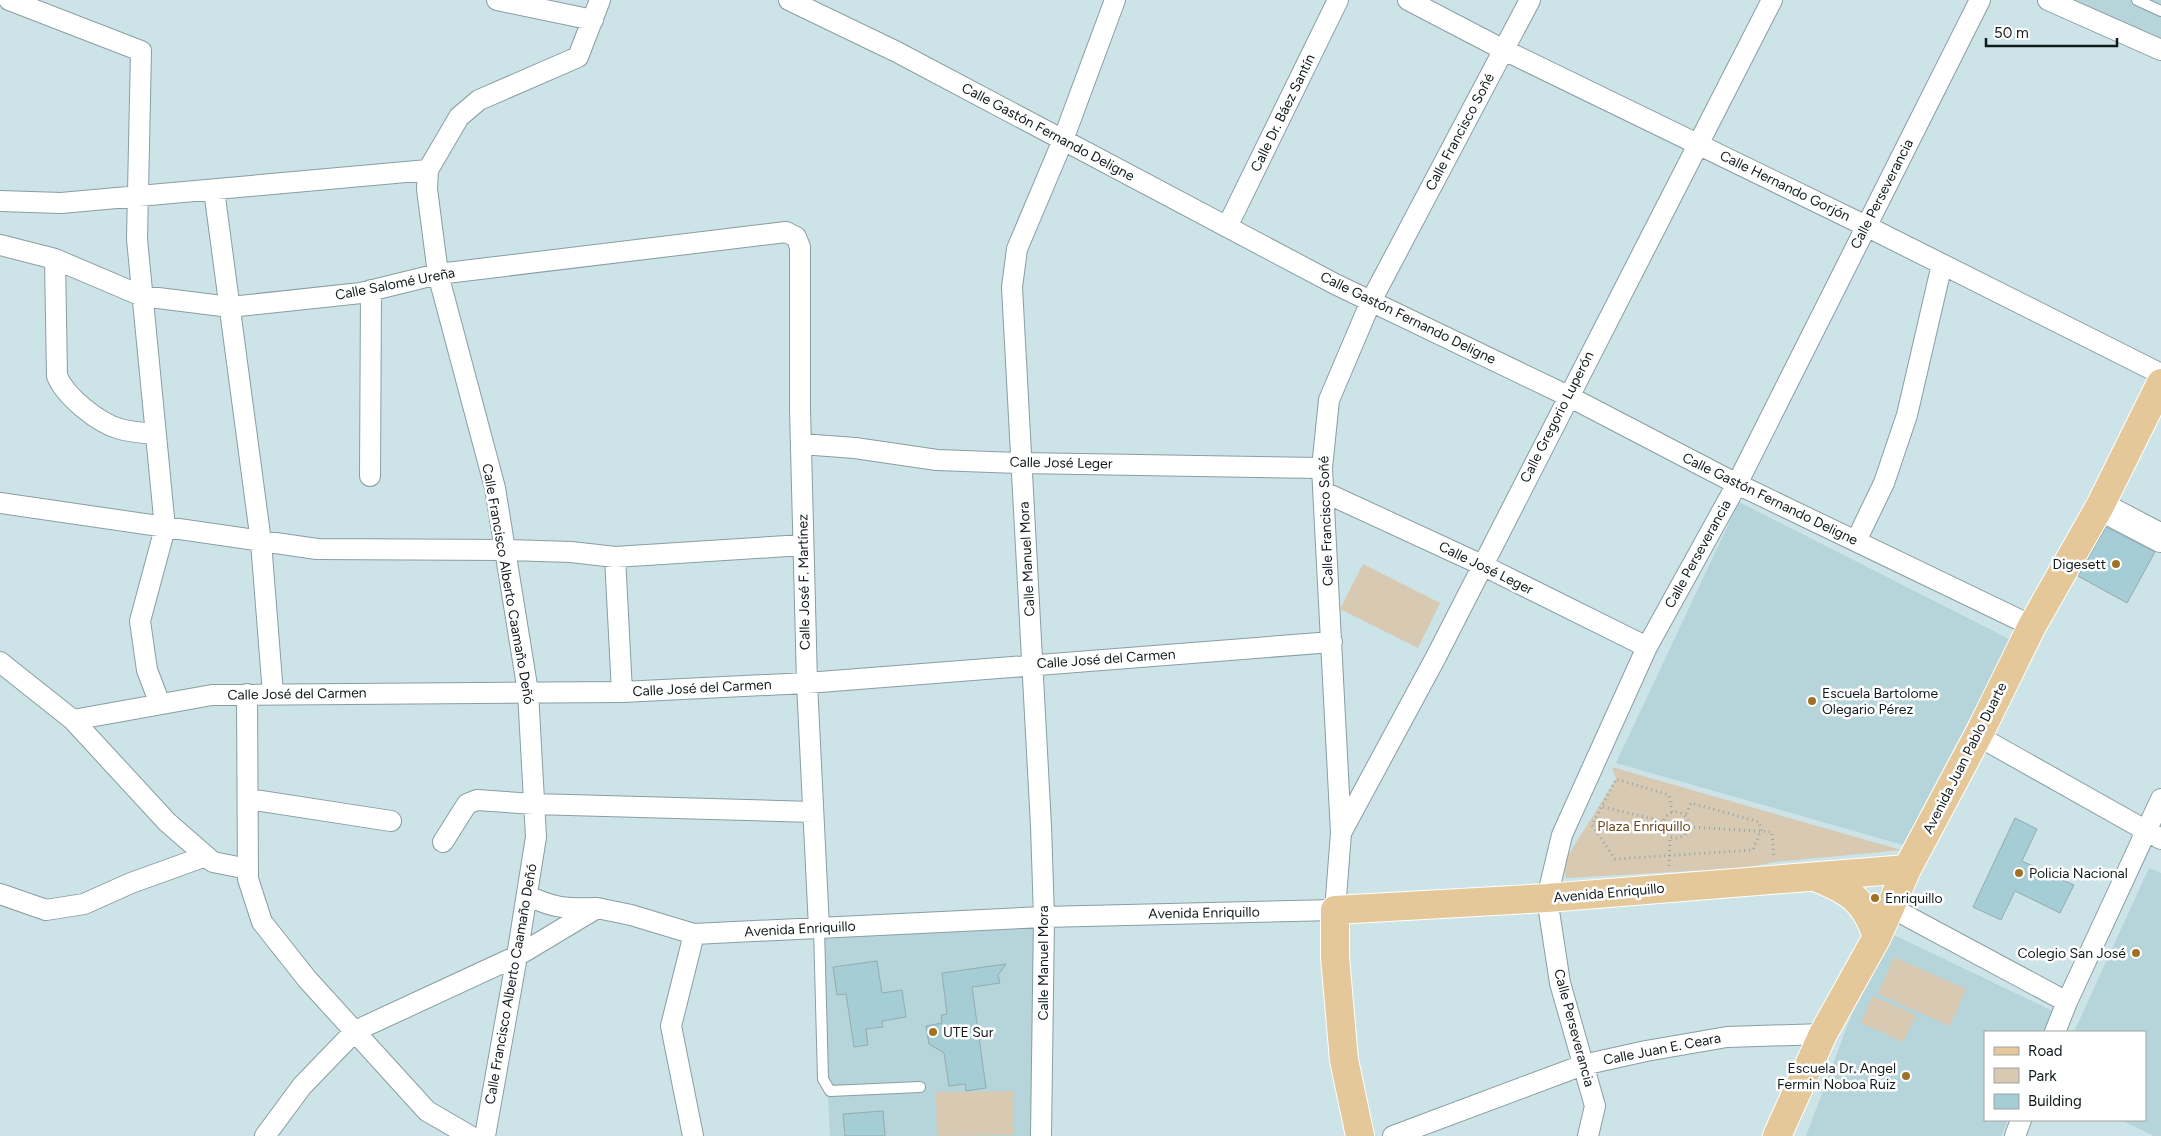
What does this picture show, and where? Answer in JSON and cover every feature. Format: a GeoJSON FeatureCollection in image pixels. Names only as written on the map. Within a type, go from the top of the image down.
{"type":"FeatureCollection","features":[{"type":"Feature","properties":{"kind":"main road","name":"Avenida Juan Pablo Duarte"},"geometry":{"type":"LineString","coordinates":[[1777,1136],[1824,1034],[1877,937],[1907,870],[1978,736],[2032,626],[2100,506],[2161,383]]}},
{"type":"Feature","properties":{"kind":"main road","name":"Avenida Enriquillo"},"geometry":{"type":"LineString","coordinates":[[1335,910],[1547,898],[1907,870]]}},
{"type":"Feature","properties":{"kind":"main road"},"geometry":{"type":"LineString","coordinates":[[1816,877],[1852,895],[1866,910],[1877,937]]}},
{"type":"Feature","properties":{"kind":"main road"},"geometry":{"type":"LineString","coordinates":[[1335,910],[1335,957],[1344,1060],[1360,1136]]}},
{"type":"Feature","properties":{"kind":"street"},"geometry":{"type":"LineString","coordinates":[[9,0],[141,51],[137,239],[165,528],[140,621],[147,670],[160,704]]}},
{"type":"Feature","properties":{"kind":"street"},"geometry":{"type":"LineString","coordinates":[[497,0],[594,20]]}},
{"type":"Feature","properties":{"kind":"street","name":"Calle Francisco Alberto Caamaño Deñó"},"geometry":{"type":"LineString","coordinates":[[485,1136],[536,837],[528,692],[494,488],[438,274],[427,190],[428,170],[459,117],[479,100],[578,56],[594,20],[600,0]]}},
{"type":"Feature","properties":{"kind":"street","name":"Calle Gastón Fernando Deligne"},"geometry":{"type":"LineString","coordinates":[[789,0],[897,52],[1371,301],[1568,396],[1736,484],[2032,626]]}},
{"type":"Feature","properties":{"kind":"street","name":"Calle Manuel Mora"},"geometry":{"type":"LineString","coordinates":[[1041,1136],[1044,917],[1012,287],[1018,249],[1064,140],[1115,0]]}},
{"type":"Feature","properties":{"kind":"street","name":"Calle Dr. Báez Santín"},"geometry":{"type":"LineString","coordinates":[[1227,227],[1338,0]]}},
{"type":"Feature","properties":{"kind":"street","name":"Calle Hernando Gorjón"},"geometry":{"type":"LineString","coordinates":[[1408,0],[1504,50],[1866,226],[2161,374]]}},
{"type":"Feature","properties":{"kind":"street","name":"Calle Francisco Soñé"},"geometry":{"type":"LineString","coordinates":[[1335,910],[1341,834],[1322,468],[1328,400],[1371,301],[1530,0]]}},
{"type":"Feature","properties":{"kind":"street","name":"Calle Gregorio Luperón"},"geometry":{"type":"LineString","coordinates":[[1341,834],[1482,565],[1772,0]]}},
{"type":"Feature","properties":{"kind":"street","name":"Calle Perseverancia"},"geometry":{"type":"LineString","coordinates":[[1588,1136],[1595,1106],[1560,983],[1547,898],[1562,836],[1647,648],[1736,484],[1980,0]]}},
{"type":"Feature","properties":{"kind":"street"},"geometry":{"type":"LineString","coordinates":[[2048,0],[2161,50]]}},
{"type":"Feature","properties":{"kind":"street"},"geometry":{"type":"LineString","coordinates":[[0,201],[61,203],[428,170]]}},
{"type":"Feature","properties":{"kind":"street"},"geometry":{"type":"LineString","coordinates":[[214,190],[261,542],[273,694]]}},
{"type":"Feature","properties":{"kind":"street","name":"Calle Salomé Ureña"},"geometry":{"type":"LineString","coordinates":[[0,245],[55,259],[142,296],[230,307],[371,290],[438,274],[786,232],[796,237]]}},
{"type":"Feature","properties":{"kind":"street","name":"Calle José F. Martínez"},"geometry":{"type":"LineString","coordinates":[[796,237],[800,247],[801,444],[807,683],[819,928]]}},
{"type":"Feature","properties":{"kind":"street"},"geometry":{"type":"LineString","coordinates":[[55,259],[57,376],[62,388],[100,421],[120,429],[155,434]]}},
{"type":"Feature","properties":{"kind":"street"},"geometry":{"type":"LineString","coordinates":[[1856,541],[1884,483],[1907,415],[1942,264]]}},
{"type":"Feature","properties":{"kind":"street"},"geometry":{"type":"LineString","coordinates":[[370,476],[371,290]]}},
{"type":"Feature","properties":{"kind":"street","name":"Calle José Leger"},"geometry":{"type":"LineString","coordinates":[[801,444],[855,448],[938,460],[1322,468]]}},
{"type":"Feature","properties":{"kind":"street","name":"Calle José Leger"},"geometry":{"type":"LineString","coordinates":[[1324,492],[1482,565],[1647,648]]}},
{"type":"Feature","properties":{"kind":"street"},"geometry":{"type":"LineString","coordinates":[[0,503],[317,549],[505,550],[571,552],[615,557],[804,546]]}},
{"type":"Feature","properties":{"kind":"street"},"geometry":{"type":"LineString","coordinates":[[2100,506],[2161,538]]}},
{"type":"Feature","properties":{"kind":"street"},"geometry":{"type":"LineString","coordinates":[[615,557],[622,692]]}},
{"type":"Feature","properties":{"kind":"street","name":"Calle José del Carmen"},"geometry":{"type":"LineString","coordinates":[[73,720],[212,695],[622,692],[807,683],[1332,642]]}},
{"type":"Feature","properties":{"kind":"street"},"geometry":{"type":"LineString","coordinates":[[0,662],[73,720],[167,822],[213,862],[248,869]]}},
{"type":"Feature","properties":{"kind":"street"},"geometry":{"type":"LineString","coordinates":[[247,694],[248,879],[262,922],[307,979],[426,1111],[470,1136]]}},
{"type":"Feature","properties":{"kind":"street"},"geometry":{"type":"LineString","coordinates":[[1978,736],[2153,835]]}},
{"type":"Feature","properties":{"kind":"street"},"geometry":{"type":"LineString","coordinates":[[249,799],[392,821]]}},
{"type":"Feature","properties":{"kind":"street"},"geometry":{"type":"LineString","coordinates":[[2055,1031],[2066,1002],[2153,835],[2161,799]]}},
{"type":"Feature","properties":{"kind":"street"},"geometry":{"type":"LineString","coordinates":[[443,842],[467,804],[477,800],[534,804],[813,812]]}},
{"type":"Feature","properties":{"kind":"street"},"geometry":{"type":"LineString","coordinates":[[0,894],[46,910],[84,904],[131,883],[206,856]]}},
{"type":"Feature","properties":{"kind":"street","name":"Avenida Enriquillo"},"geometry":{"type":"LineString","coordinates":[[527,895],[546,905],[565,909],[597,908],[631,915],[694,934],[1044,917],[1335,910]]}},
{"type":"Feature","properties":{"kind":"street"},"geometry":{"type":"LineString","coordinates":[[1890,907],[2066,1002]]}},
{"type":"Feature","properties":{"kind":"street"},"geometry":{"type":"LineString","coordinates":[[265,1136],[302,1086],[355,1031],[517,956],[597,908]]}},
{"type":"Feature","properties":{"kind":"street"},"geometry":{"type":"LineString","coordinates":[[693,1136],[671,1026],[694,934]]}},
{"type":"Feature","properties":{"kind":"street","name":"Calle Juan E. Ceara"},"geometry":{"type":"LineString","coordinates":[[1393,1136],[1583,1064],[1727,1037],[1824,1034]]}},
{"type":"Feature","properties":{"kind":"street"},"geometry":{"type":"LineString","coordinates":[[2015,1136],[2021,1121]]}},
{"type":"Feature","properties":{"kind":"lane"},"geometry":{"type":"LineString","coordinates":[[2137,0],[2161,11]]}},
{"type":"Feature","properties":{"kind":"lane"},"geometry":{"type":"LineString","coordinates":[[819,928],[823,1079],[830,1091],[920,1087]]}},
{"type":"Feature","properties":{"kind":"path"},"geometry":{"type":"LineString","coordinates":[[1670,837],[1684,837],[1689,827],[1686,814],[1691,803],[1759,822],[1761,830],[1753,850],[1615,859],[1592,825],[1616,779],[1669,795],[1672,812]]}},
{"type":"Feature","properties":{"kind":"path"},"geometry":{"type":"LineString","coordinates":[[1603,807],[1662,821]]}},
{"type":"Feature","properties":{"kind":"path"},"geometry":{"type":"LineString","coordinates":[[1669,868],[1670,837],[1665,832],[1662,821],[1664,816],[1672,812],[1686,814]]}},
{"type":"Feature","properties":{"kind":"path"},"geometry":{"type":"LineString","coordinates":[[1689,827],[1772,832],[1775,862]]}},
{"type":"Feature","properties":{"kind":"shaded area"},"geometry":{"type":"Polygon","coordinates":[[[2074,0],[2161,0],[2161,41],[2074,0]]]}},
{"type":"Feature","properties":{"kind":"shaded area","name":"Escuela Bartolome Olegario Pérez"},"geometry":{"type":"Polygon","coordinates":[[[1739,502],[2011,640],[1903,845],[1616,763],[1739,502]]]}},
{"type":"Feature","properties":{"kind":"shaded area","name":"Colegio San José"},"geometry":{"type":"Polygon","coordinates":[[[2149,868],[2161,873],[2161,1136],[2154,1136],[2123,1121],[2146,1121],[2146,1031],[2074,1031],[2149,868]]]}},
{"type":"Feature","properties":{"kind":"shaded area","name":"UTE Sur"},"geometry":{"type":"Polygon","coordinates":[[[1044,917],[1041,1136],[830,1136],[819,928],[1044,917]]]}},
{"type":"Feature","properties":{"kind":"shaded area","name":"Escuela Dr. Angel Fermin Noboa Ruiz"},"geometry":{"type":"Polygon","coordinates":[[[1894,935],[2055,1012],[2046,1031],[1984,1031],[1984,1121],[2008,1121],[2001,1136],[1806,1136],[1852,1013],[1894,935]]]}},
{"type":"Feature","properties":{"kind":"green space"},"geometry":{"type":"Polygon","coordinates":[[[1363,564],[1440,603],[1418,648],[1340,609],[1363,564]]]}},
{"type":"Feature","properties":{"kind":"green space","name":"Plaza Enriquillo"},"geometry":{"type":"Polygon","coordinates":[[[1612,767],[1901,850],[1775,862],[1743,868],[1566,878],[1564,862],[1616,779],[1612,767]]]}},
{"type":"Feature","properties":{"kind":"green space"},"geometry":{"type":"Polygon","coordinates":[[[1894,957],[1966,989],[1950,1026],[1878,994],[1894,957]]]}},
{"type":"Feature","properties":{"kind":"green space"},"geometry":{"type":"Polygon","coordinates":[[[1873,996],[1916,1015],[1903,1042],[1861,1023],[1873,996]]]}},
{"type":"Feature","properties":{"kind":"green space"},"geometry":{"type":"Polygon","coordinates":[[[1013,1091],[1014,1135],[937,1136],[936,1092],[1013,1091]]]}},
{"type":"Feature","properties":{"kind":"building","name":"Digesett"},"geometry":{"type":"Polygon","coordinates":[[[2106,527],[2155,552],[2127,603],[2078,576],[2106,527]]]}},
{"type":"Feature","properties":{"kind":"building","name":"Policia Nacional"},"geometry":{"type":"Polygon","coordinates":[[[2015,818],[2037,829],[2022,861],[2074,885],[2060,913],[2015,891],[2001,920],[1973,907],[2015,818]]]}},
{"type":"Feature","properties":{"kind":"building"},"geometry":{"type":"Polygon","coordinates":[[[877,961],[882,993],[902,990],[906,1017],[882,1021],[883,1027],[866,1029],[868,1045],[854,1047],[846,994],[837,995],[833,967],[877,961]]]}},
{"type":"Feature","properties":{"kind":"building"},"geometry":{"type":"Polygon","coordinates":[[[1006,964],[998,975],[1000,983],[972,987],[986,1088],[966,1091],[965,1084],[949,1086],[944,1053],[929,1044],[926,1026],[942,1023],[941,1015],[947,1014],[942,973],[1006,964]]]}},
{"type":"Feature","properties":{"kind":"building"},"geometry":{"type":"Polygon","coordinates":[[[883,1111],[885,1136],[845,1136],[843,1114],[883,1111]]]}},
{"type":"Feature","properties":{"kind":"place","name":"Digesett"},"geometry":{"type":"Point","coordinates":[2116,564]}},
{"type":"Feature","properties":{"kind":"place","name":"Escuela Bartolome Olegario Pérez"},"geometry":{"type":"Point","coordinates":[1812,701]}},
{"type":"Feature","properties":{"kind":"place","name":"Policia Nacional"},"geometry":{"type":"Point","coordinates":[2019,873]}},
{"type":"Feature","properties":{"kind":"place","name":"Enriquillo"},"geometry":{"type":"Point","coordinates":[1875,898]}},
{"type":"Feature","properties":{"kind":"place","name":"Colegio San José"},"geometry":{"type":"Point","coordinates":[2136,953]}},
{"type":"Feature","properties":{"kind":"place","name":"UTE Sur"},"geometry":{"type":"Point","coordinates":[933,1032]}},
{"type":"Feature","properties":{"kind":"place","name":"Escuela Dr. Angel Fermin Noboa Ruiz"},"geometry":{"type":"Point","coordinates":[1906,1076]}}]}
